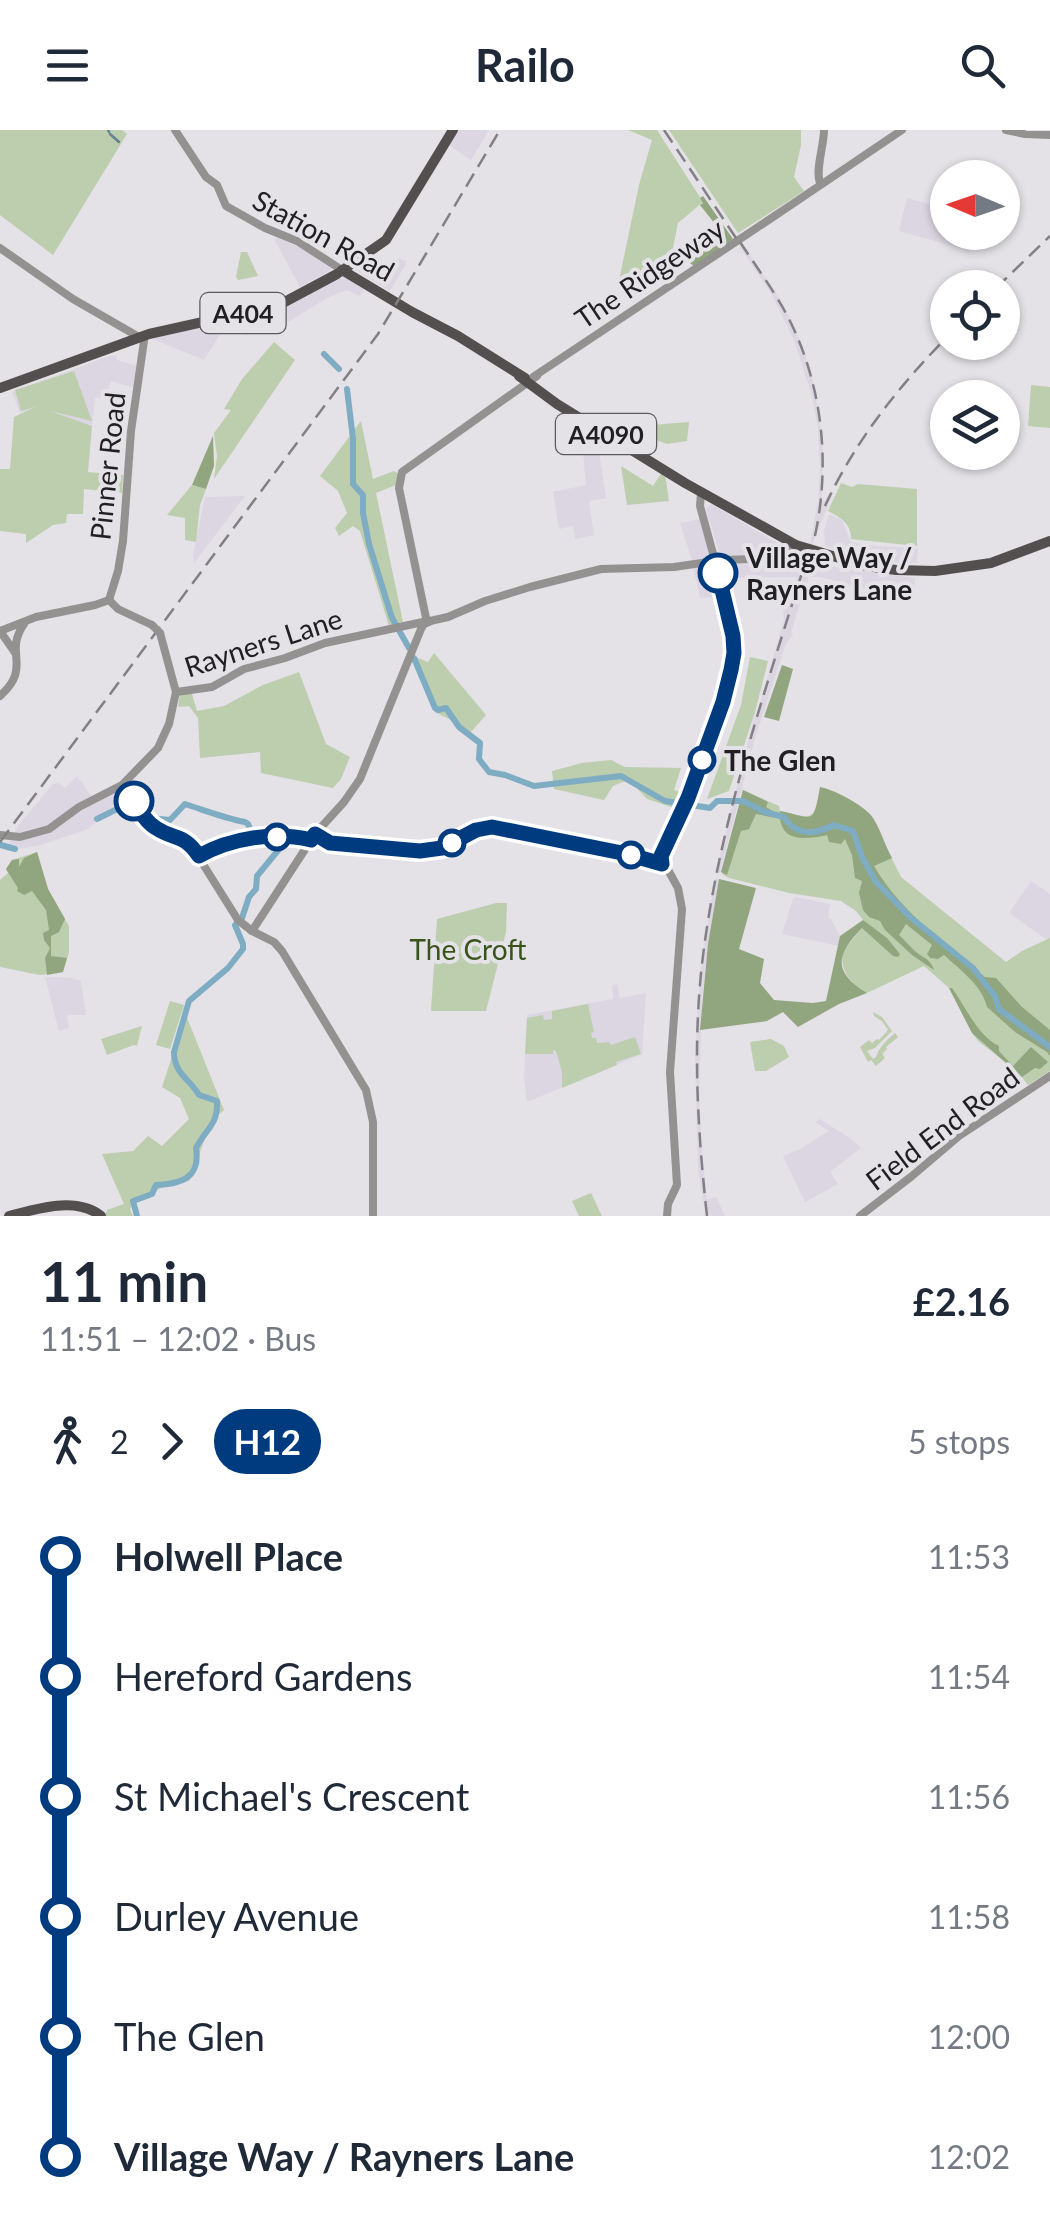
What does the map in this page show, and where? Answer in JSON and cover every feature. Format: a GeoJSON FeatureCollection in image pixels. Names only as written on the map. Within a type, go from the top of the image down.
{"type":"FeatureCollection","features":[{"type":"Feature","properties":{"kind":"main road","name":"A404"},"geometry":{"type":"LineString","coordinates":[[0,390],[185,324],[280,305],[340,271],[386,240],[452,130]]}},
{"type":"Feature","properties":{"kind":"main road","name":"Station Road"},"geometry":{"type":"LineString","coordinates":[[340,271],[458,336],[527,382]]}},
{"type":"Feature","properties":{"kind":"main road","name":"A4090"},"geometry":{"type":"LineString","coordinates":[[527,382],[707,497],[795,545],[862,565],[938,571],[991,563],[1050,542]]}},
{"type":"Feature","properties":{"kind":"main road"},"geometry":{"type":"LineString","coordinates":[[9,1216],[46,1206],[85,1208],[98,1213]]}},
{"type":"Feature","properties":{"kind":"street","name":"Station Road"},"geometry":{"type":"LineString","coordinates":[[175,130],[206,177],[217,185],[226,206],[297,241],[340,271]]}},
{"type":"Feature","properties":{"kind":"street"},"geometry":{"type":"LineString","coordinates":[[820,183],[817,174],[824,130]]}},
{"type":"Feature","properties":{"kind":"street","name":"The Ridgeway"},"geometry":{"type":"LineString","coordinates":[[424,622],[399,488],[402,472],[527,382],[902,130]]}},
{"type":"Feature","properties":{"kind":"street"},"geometry":{"type":"LineString","coordinates":[[1006,130],[1050,135]]}},
{"type":"Feature","properties":{"kind":"street"},"geometry":{"type":"LineString","coordinates":[[0,248],[140,339]]}},
{"type":"Feature","properties":{"kind":"street","name":"Pinner Road"},"geometry":{"type":"LineString","coordinates":[[109,600],[123,541],[140,339]]}},
{"type":"Feature","properties":{"kind":"street"},"geometry":{"type":"LineString","coordinates":[[668,1216],[668,1204],[678,1185],[670,1072],[682,909],[676,884],[661,856],[686,804],[723,702],[734,653],[707,497]]}},
{"type":"Feature","properties":{"kind":"street","name":"Rayners Lane"},"geometry":{"type":"LineString","coordinates":[[176,692],[206,689],[244,669],[307,648],[448,617],[530,587],[600,570],[752,559],[795,545]]}},
{"type":"Feature","properties":{"kind":"street"},"geometry":{"type":"LineString","coordinates":[[0,835],[20,837],[47,830],[78,807],[122,784],[162,743],[176,692],[160,633],[109,600],[0,631],[16,654]]}},
{"type":"Feature","properties":{"kind":"street"},"geometry":{"type":"LineString","coordinates":[[0,696],[17,676],[19,630],[26,622]]}},
{"type":"Feature","properties":{"kind":"street"},"geometry":{"type":"LineString","coordinates":[[252,931],[311,840],[360,779],[424,622]]}},
{"type":"Feature","properties":{"kind":"street"},"geometry":{"type":"LineString","coordinates":[[122,784],[150,824],[191,845],[239,921],[274,942],[286,956],[359,1076],[373,1122],[373,1216]]}},
{"type":"Feature","properties":{"kind":"street","name":"Field End Road"},"geometry":{"type":"LineString","coordinates":[[860,1216],[959,1136],[1050,1076]]}},
{"type":"Feature","properties":{"kind":"shaded area"},"geometry":{"type":"Polygon","coordinates":[[[455,130],[489,130],[471,160],[447,144],[455,130]]]}},
{"type":"Feature","properties":{"kind":"shaded area"},"geometry":{"type":"Polygon","coordinates":[[[907,198],[930,204],[930,240],[899,231],[907,198]]]}},
{"type":"Feature","properties":{"kind":"shaded area"},"geometry":{"type":"Polygon","coordinates":[[[274,239],[292,243],[331,270],[300,287],[274,239]]]}},
{"type":"Feature","properties":{"kind":"shaded area"},"geometry":{"type":"Polygon","coordinates":[[[740,240],[782,302],[812,375],[823,443],[822,500],[828,494],[832,496],[812,545],[820,468],[812,396],[794,340],[772,295],[737,243],[740,240]]]}},
{"type":"Feature","properties":{"kind":"shaded area"},"geometry":{"type":"Polygon","coordinates":[[[400,258],[407,262],[390,291],[354,269],[363,263],[382,273],[400,258]]]}},
{"type":"Feature","properties":{"kind":"shaded area"},"geometry":{"type":"Polygon","coordinates":[[[338,278],[364,289],[359,296],[347,290],[329,297],[288,322],[278,312],[338,278]]]}},
{"type":"Feature","properties":{"kind":"shaded area"},"geometry":{"type":"Polygon","coordinates":[[[256,317],[260,320],[246,336],[236,328],[220,334],[204,360],[152,339],[179,331],[256,317]]]}},
{"type":"Feature","properties":{"kind":"shaded area"},"geometry":{"type":"Polygon","coordinates":[[[112,355],[137,366],[135,388],[111,381],[106,399],[95,398],[92,426],[35,408],[20,413],[12,392],[112,355]]]}},
{"type":"Feature","properties":{"kind":"shaded area"},"geometry":{"type":"Polygon","coordinates":[[[577,420],[607,439],[600,450],[606,498],[589,501],[594,535],[575,539],[573,526],[559,529],[553,492],[586,485],[583,452],[573,454],[571,442],[577,420]]]}},
{"type":"Feature","properties":{"kind":"shaded area"},"geometry":{"type":"Polygon","coordinates":[[[245,496],[194,563],[205,497],[245,496]]]}},
{"type":"Feature","properties":{"kind":"shaded area"},"geometry":{"type":"Polygon","coordinates":[[[711,504],[779,544],[780,551],[720,555],[706,509],[711,504]]]}},
{"type":"Feature","properties":{"kind":"shaded area"},"geometry":{"type":"Polygon","coordinates":[[[829,514],[842,520],[851,542],[918,548],[917,563],[883,562],[825,546],[829,514]]]}},
{"type":"Feature","properties":{"kind":"shaded area"},"geometry":{"type":"Polygon","coordinates":[[[700,519],[710,557],[692,560],[680,523],[700,519]]]}},
{"type":"Feature","properties":{"kind":"shaded area"},"geometry":{"type":"Polygon","coordinates":[[[805,552],[838,568],[915,578],[914,594],[874,591],[809,577],[793,635],[786,644],[755,738],[720,873],[716,872],[754,717],[784,620],[783,611],[789,606],[797,577],[722,578],[719,565],[762,563],[805,552]]]}},
{"type":"Feature","properties":{"kind":"shaded area"},"geometry":{"type":"Polygon","coordinates":[[[712,566],[721,597],[700,598],[693,567],[712,566]]]}},
{"type":"Feature","properties":{"kind":"shaded area"},"geometry":{"type":"Polygon","coordinates":[[[77,776],[95,801],[118,789],[124,795],[88,829],[37,846],[5,851],[18,826],[53,784],[65,788],[77,776]]]}},
{"type":"Feature","properties":{"kind":"shaded area"},"geometry":{"type":"Polygon","coordinates":[[[715,878],[719,879],[702,1001],[699,1091],[707,1199],[716,1197],[725,1216],[706,1216],[698,1170],[695,1049],[701,966],[715,878]]]}},
{"type":"Feature","properties":{"kind":"shaded area"},"geometry":{"type":"Polygon","coordinates":[[[1031,881],[1050,894],[1047,940],[1009,913],[1031,881]]]}},
{"type":"Feature","properties":{"kind":"shaded area"},"geometry":{"type":"Polygon","coordinates":[[[796,897],[830,904],[828,918],[840,936],[839,946],[782,934],[796,897]]]}},
{"type":"Feature","properties":{"kind":"shaded area"},"geometry":{"type":"Polygon","coordinates":[[[45,977],[81,981],[86,1015],[67,1015],[69,1028],[59,1031],[45,977]]]}},
{"type":"Feature","properties":{"kind":"shaded area"},"geometry":{"type":"Polygon","coordinates":[[[617,984],[620,998],[646,993],[642,1054],[527,1102],[527,1015],[613,999],[612,985],[617,984]]]}},
{"type":"Feature","properties":{"kind":"shaded area"},"geometry":{"type":"Polygon","coordinates":[[[820,1119],[861,1148],[830,1172],[838,1184],[805,1202],[783,1156],[829,1131],[815,1122],[820,1119]]]}},
{"type":"Feature","properties":{"kind":"green space"},"geometry":{"type":"Polygon","coordinates":[[[0,130],[122,130],[127,134],[53,255],[0,215],[0,130]]]}},
{"type":"Feature","properties":{"kind":"green space"},"geometry":{"type":"Polygon","coordinates":[[[628,130],[657,130],[703,202],[678,223],[671,258],[677,268],[675,275],[652,276],[633,289],[626,283],[618,285],[652,140],[628,130]]]}},
{"type":"Feature","properties":{"kind":"green space"},"geometry":{"type":"Polygon","coordinates":[[[669,130],[801,130],[794,177],[804,191],[738,233],[669,130]]]}},
{"type":"Feature","properties":{"kind":"green space"},"geometry":{"type":"Polygon","coordinates":[[[703,196],[733,239],[694,266],[680,256],[698,254],[723,234],[700,205],[703,196]]]}},
{"type":"Feature","properties":{"kind":"green space"},"geometry":{"type":"Polygon","coordinates":[[[241,252],[247,252],[258,276],[238,280],[241,252]]]}},
{"type":"Feature","properties":{"kind":"green space"},"geometry":{"type":"Polygon","coordinates":[[[274,342],[295,360],[214,479],[214,433],[231,410],[224,409],[242,379],[274,342]]]}},
{"type":"Feature","properties":{"kind":"green space"},"geometry":{"type":"Polygon","coordinates":[[[74,371],[92,421],[50,411],[92,426],[88,472],[123,475],[122,493],[84,489],[83,514],[67,514],[66,523],[53,525],[26,543],[26,534],[0,531],[0,469],[10,469],[14,417],[35,407],[21,411],[15,390],[74,371]]]}},
{"type":"Feature","properties":{"kind":"green space"},"geometry":{"type":"Polygon","coordinates":[[[1031,385],[1050,387],[1050,428],[1028,426],[1031,385]]]}},
{"type":"Feature","properties":{"kind":"green space"},"geometry":{"type":"Polygon","coordinates":[[[361,421],[373,479],[394,471],[399,474],[396,485],[376,493],[403,622],[389,626],[360,531],[353,526],[339,536],[335,528],[347,513],[338,491],[320,476],[361,421]]]}},
{"type":"Feature","properties":{"kind":"green space"},"geometry":{"type":"Polygon","coordinates":[[[689,422],[687,441],[667,444],[654,439],[652,425],[689,422]]]}},
{"type":"Feature","properties":{"kind":"green space"},"geometry":{"type":"Polygon","coordinates":[[[213,436],[214,466],[206,489],[192,485],[213,436]]]}},
{"type":"Feature","properties":{"kind":"green space"},"geometry":{"type":"Polygon","coordinates":[[[621,466],[653,486],[662,472],[665,474],[669,501],[627,505],[621,466]]]}},
{"type":"Feature","properties":{"kind":"green space"},"geometry":{"type":"Polygon","coordinates":[[[841,483],[852,487],[858,484],[917,489],[917,546],[851,539],[847,525],[828,511],[841,483]]]}},
{"type":"Feature","properties":{"kind":"green space"},"geometry":{"type":"Polygon","coordinates":[[[192,485],[206,489],[196,542],[185,540],[185,518],[167,515],[192,485]]]}},
{"type":"Feature","properties":{"kind":"green space"},"geometry":{"type":"Polygon","coordinates":[[[434,653],[486,715],[470,733],[435,712],[418,667],[412,663],[413,656],[428,662],[434,653]]]}},
{"type":"Feature","properties":{"kind":"green space"},"geometry":{"type":"Polygon","coordinates":[[[750,657],[768,661],[755,712],[729,791],[707,799],[741,705],[750,657]]]}},
{"type":"Feature","properties":{"kind":"green space"},"geometry":{"type":"Polygon","coordinates":[[[782,665],[793,669],[779,721],[764,717],[782,665]]]}},
{"type":"Feature","properties":{"kind":"green space"},"geometry":{"type":"Polygon","coordinates":[[[299,672],[326,744],[350,757],[333,788],[261,773],[260,752],[200,758],[198,718],[189,706],[178,707],[180,694],[192,694],[197,711],[224,706],[263,685],[299,672]]]}},
{"type":"Feature","properties":{"kind":"green space"},"geometry":{"type":"Polygon","coordinates":[[[611,760],[625,767],[681,768],[674,790],[687,794],[680,810],[647,799],[625,781],[613,786],[604,800],[554,789],[552,771],[611,760]]]}},
{"type":"Feature","properties":{"kind":"green space"},"geometry":{"type":"Polygon","coordinates":[[[820,787],[836,792],[877,829],[901,877],[1006,962],[1050,938],[1050,1071],[1028,1085],[1018,1072],[978,1041],[949,988],[924,966],[867,993],[856,985],[845,971],[842,952],[863,927],[863,920],[841,901],[789,893],[722,874],[743,790],[779,806],[780,811],[810,816],[820,787]]]}},
{"type":"Feature","properties":{"kind":"green space"},"geometry":{"type":"Polygon","coordinates":[[[820,787],[870,814],[892,858],[874,866],[885,882],[925,926],[985,977],[996,978],[1050,1030],[1050,1056],[987,1007],[975,985],[944,955],[930,958],[927,954],[932,945],[906,924],[899,935],[934,970],[912,955],[880,921],[869,917],[859,893],[862,881],[855,878],[845,839],[841,844],[829,842],[827,835],[794,837],[783,829],[780,811],[810,816],[816,808],[820,787]]]}},
{"type":"Feature","properties":{"kind":"green space"},"geometry":{"type":"Polygon","coordinates":[[[743,790],[768,802],[766,807],[776,813],[776,818],[756,814],[749,829],[741,831],[727,875],[721,872],[743,790]]]}},
{"type":"Feature","properties":{"kind":"green space"},"geometry":{"type":"Polygon","coordinates":[[[37,852],[48,889],[69,926],[69,952],[63,972],[40,975],[0,967],[0,880],[8,873],[6,869],[12,860],[37,852]]]}},
{"type":"Feature","properties":{"kind":"green space"},"geometry":{"type":"Polygon","coordinates":[[[37,852],[48,889],[65,919],[59,932],[51,936],[51,956],[67,958],[63,972],[47,975],[45,958],[50,948],[43,933],[49,930],[46,910],[32,891],[24,895],[17,891],[6,869],[12,860],[19,859],[19,867],[24,858],[37,852]]]}},
{"type":"Feature","properties":{"kind":"green space"},"geometry":{"type":"Polygon","coordinates":[[[719,879],[756,888],[739,949],[764,959],[760,983],[774,1000],[826,1001],[840,936],[863,920],[900,954],[893,956],[862,928],[847,946],[842,962],[848,977],[867,993],[798,1027],[783,1012],[767,1021],[700,1030],[719,879]]]}},
{"type":"Feature","properties":{"kind":"green space","name":"The Croft"},"geometry":{"type":"Polygon","coordinates":[[[507,903],[506,932],[486,1011],[431,1011],[437,919],[507,903]]]}},
{"type":"Feature","properties":{"kind":"green space"},"geometry":{"type":"Polygon","coordinates":[[[949,988],[1013,1066],[1031,1047],[1048,1062],[1022,1077],[972,1033],[949,988]]]}},
{"type":"Feature","properties":{"kind":"green space"},"geometry":{"type":"Polygon","coordinates":[[[170,1001],[184,1005],[170,1049],[156,1045],[170,1001]]]}},
{"type":"Feature","properties":{"kind":"green space"},"geometry":{"type":"Polygon","coordinates":[[[588,1004],[592,1038],[597,1043],[611,1045],[635,1037],[641,1054],[562,1088],[556,1051],[525,1054],[527,1018],[543,1015],[544,1020],[552,1019],[552,1011],[588,1004]]]}},
{"type":"Feature","properties":{"kind":"green space"},"geometry":{"type":"Polygon","coordinates":[[[873,1012],[892,1031],[867,1051],[873,1059],[895,1033],[898,1037],[886,1047],[882,1054],[885,1058],[876,1066],[871,1060],[868,1062],[860,1047],[869,1040],[879,1040],[888,1030],[873,1012]]]}},
{"type":"Feature","properties":{"kind":"green space"},"geometry":{"type":"Polygon","coordinates":[[[186,1015],[224,1110],[212,1120],[189,1181],[172,1183],[133,1201],[133,1216],[105,1216],[107,1210],[124,1204],[102,1154],[133,1151],[148,1136],[162,1146],[189,1119],[180,1098],[162,1087],[186,1015]]]}},
{"type":"Feature","properties":{"kind":"green space"},"geometry":{"type":"Polygon","coordinates":[[[142,1026],[137,1046],[107,1055],[101,1039],[142,1026]]]}},
{"type":"Feature","properties":{"kind":"green space"},"geometry":{"type":"Polygon","coordinates":[[[771,1039],[784,1046],[789,1057],[766,1071],[755,1071],[750,1042],[771,1039]]]}},
{"type":"Feature","properties":{"kind":"green space"},"geometry":{"type":"Polygon","coordinates":[[[591,1193],[602,1216],[579,1216],[572,1201],[591,1193]]]}},
{"type":"Feature","properties":{"kind":"waterway"},"geometry":{"type":"LineString","coordinates":[[110,134],[119,142]]}},
{"type":"Feature","properties":{"kind":"waterway"},"geometry":{"type":"LineString","coordinates":[[324,354],[339,369]]}},
{"type":"Feature","properties":{"kind":"waterway"},"geometry":{"type":"LineString","coordinates":[[347,389],[353,484],[363,495],[369,544],[392,618],[409,648]]}},
{"type":"Feature","properties":{"kind":"waterway"},"geometry":{"type":"LineString","coordinates":[[414,658],[435,708],[446,708],[459,727],[480,743],[479,759],[489,772],[534,786],[621,776],[665,801],[710,808],[717,801],[743,801],[784,817],[800,831],[820,831],[834,825],[853,831],[876,882],[910,917],[973,968],[995,996],[999,1009],[1050,1047]]}},
{"type":"Feature","properties":{"kind":"waterway"},"geometry":{"type":"LineString","coordinates":[[137,1216],[133,1201],[152,1194],[156,1185],[181,1181],[192,1173],[196,1148],[213,1122],[217,1101],[199,1095],[180,1071],[174,1052],[189,1001],[228,968],[243,949],[235,925],[256,889],[257,876],[285,842],[284,833],[251,831],[245,822],[185,804],[170,820],[150,818]]}},
{"type":"Feature","properties":{"kind":"waterway"},"geometry":{"type":"LineString","coordinates":[[97,819],[121,807],[138,816]]}},
{"type":"Feature","properties":{"kind":"waterway"},"geometry":{"type":"LineString","coordinates":[[1,845],[15,849]]}},
{"type":"Feature","properties":{"kind":"railway"},"geometry":{"type":"LineString","coordinates":[[0,842],[378,334],[500,130]]}},
{"type":"Feature","properties":{"kind":"railway"},"geometry":{"type":"LineString","coordinates":[[664,130],[736,238]]}},
{"type":"Feature","properties":{"kind":"railway"},"geometry":{"type":"LineString","coordinates":[[1015,270],[1050,236]]}},
{"type":"Feature","properties":{"kind":"railway"},"geometry":{"type":"LineString","coordinates":[[740,242],[785,311],[817,400],[823,456],[814,540]]}},
{"type":"Feature","properties":{"kind":"railway"},"geometry":{"type":"LineString","coordinates":[[825,506],[879,416],[930,356]]}},
{"type":"Feature","properties":{"kind":"railway"},"geometry":{"type":"LineString","coordinates":[[707,1216],[697,1064],[708,920],[743,764],[806,560]]}},
{"type":"Feature","properties":{"kind":"bus line","name":"H12"},"geometry":{"type":"LineString","coordinates":[[134,801],[150,824],[186,840],[199,856],[254,837],[311,840],[315,834],[327,842],[365,848],[433,850],[476,830],[492,827],[662,864],[661,856],[687,802],[723,702],[733,661],[729,612],[718,573]]}},
{"type":"Feature","properties":{"kind":"place","name":"Village Way / Rayners Lane"},"geometry":{"type":"Point","coordinates":[718,573]}},
{"type":"Feature","properties":{"kind":"place","name":"The Glen"},"geometry":{"type":"Point","coordinates":[702,760]}}]}
